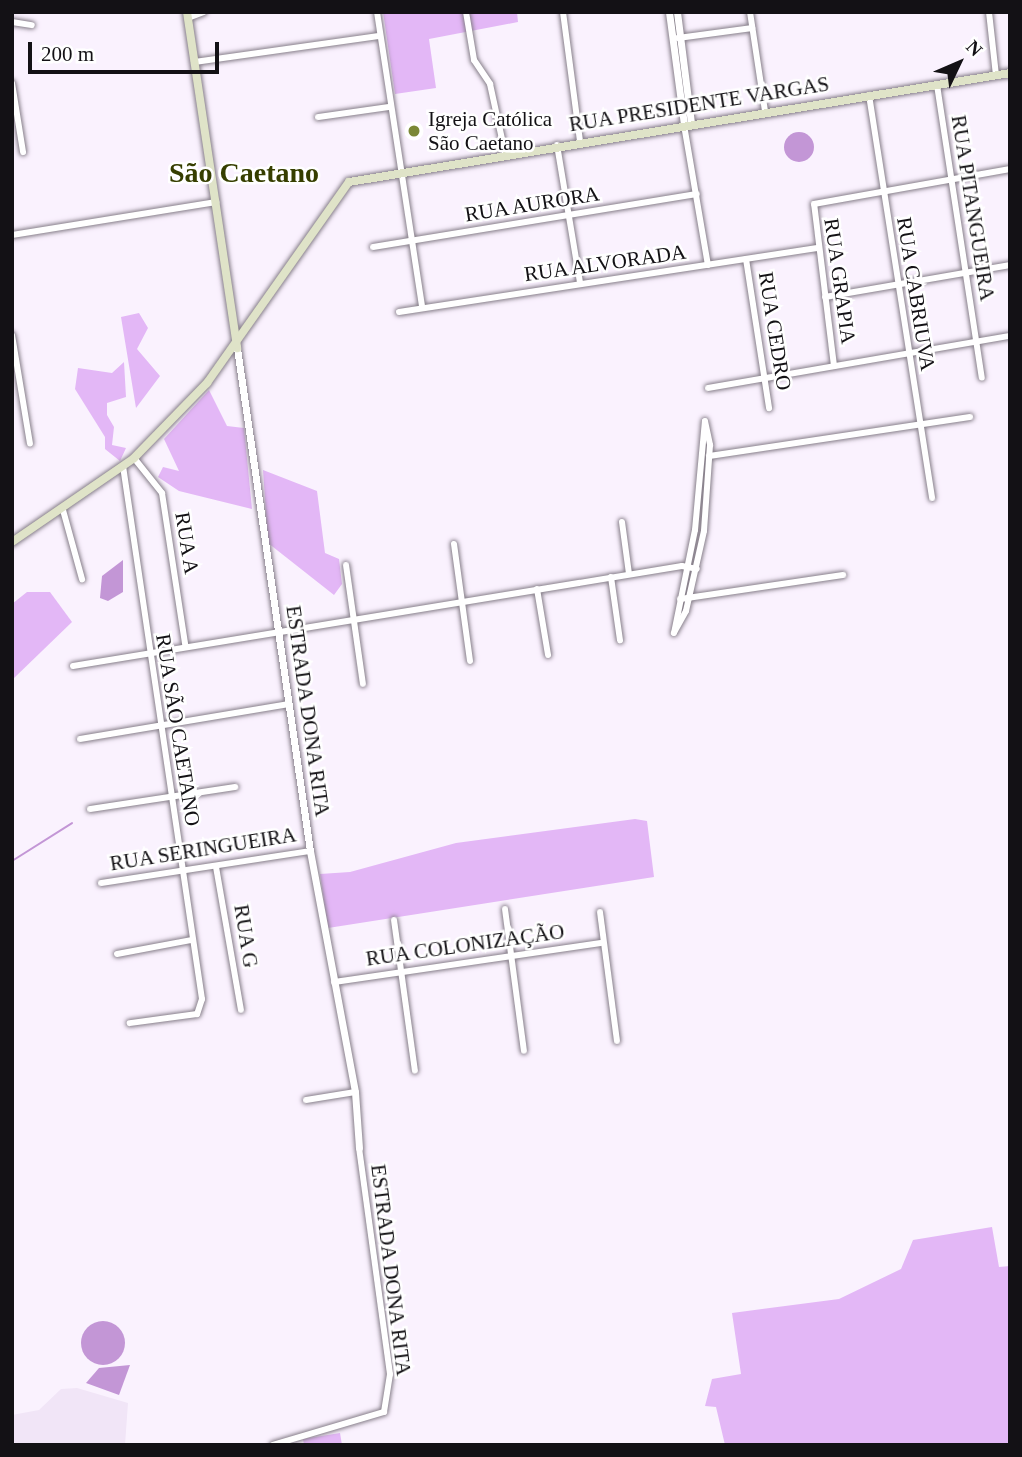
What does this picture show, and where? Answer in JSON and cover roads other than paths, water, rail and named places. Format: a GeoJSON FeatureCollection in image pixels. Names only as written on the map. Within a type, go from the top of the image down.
{"type":"FeatureCollection","features":[{"type":"Feature","properties":{"kind":"main road","name":"ESTRADA DONA RITA"},"geometry":{"type":"LineString","coordinates":[[188,15],[237,348]]}},
{"type":"Feature","properties":{"kind":"main road","name":"RUA PRESIDENTE VARGAS"},"geometry":{"type":"LineString","coordinates":[[12,542],[63,510],[134,458],[237,348],[339,190],[398,170],[1010,73]]}},
{"type":"Feature","properties":{"kind":"street"},"geometry":{"type":"LineString","coordinates":[[188,15],[204,12]]}},
{"type":"Feature","properties":{"kind":"street"},"geometry":{"type":"LineString","coordinates":[[377,12],[398,170],[422,306]]}},
{"type":"Feature","properties":{"kind":"street"},"geometry":{"type":"LineString","coordinates":[[466,12],[474,60],[490,84],[505,153]]}},
{"type":"Feature","properties":{"kind":"street"},"geometry":{"type":"LineString","coordinates":[[563,12],[580,141]]}},
{"type":"Feature","properties":{"kind":"street"},"geometry":{"type":"LineString","coordinates":[[669,12],[676,38],[688,139],[708,265]]}},
{"type":"Feature","properties":{"kind":"street"},"geometry":{"type":"LineString","coordinates":[[676,38],[677,12]]}},
{"type":"Feature","properties":{"kind":"street"},"geometry":{"type":"LineString","coordinates":[[750,12],[765,111]]}},
{"type":"Feature","properties":{"kind":"street"},"geometry":{"type":"LineString","coordinates":[[989,12],[996,75]]}},
{"type":"Feature","properties":{"kind":"street"},"geometry":{"type":"LineString","coordinates":[[12,22],[32,25]]}},
{"type":"Feature","properties":{"kind":"street"},"geometry":{"type":"LineString","coordinates":[[676,38],[752,28]]}},
{"type":"Feature","properties":{"kind":"street"},"geometry":{"type":"LineString","coordinates":[[194,62],[379,36]]}},
{"type":"Feature","properties":{"kind":"street"},"geometry":{"type":"LineString","coordinates":[[12,83],[23,152]]}},
{"type":"Feature","properties":{"kind":"street","name":"RUA PITANGUEIRA"},"geometry":{"type":"LineString","coordinates":[[937,85],[982,378]]}},
{"type":"Feature","properties":{"kind":"street","name":"RUA CABRIUVA"},"geometry":{"type":"LineString","coordinates":[[870,95],[881,191],[932,498]]}},
{"type":"Feature","properties":{"kind":"street"},"geometry":{"type":"LineString","coordinates":[[318,117],[389,107]]}},
{"type":"Feature","properties":{"kind":"street"},"geometry":{"type":"LineString","coordinates":[[557,145],[580,282]]}},
{"type":"Feature","properties":{"kind":"street"},"geometry":{"type":"LineString","coordinates":[[881,191],[1010,169]]}},
{"type":"Feature","properties":{"kind":"street","name":"RUA GRAPIA"},"geometry":{"type":"LineString","coordinates":[[834,366],[817,247],[816,202],[881,191]]}},
{"type":"Feature","properties":{"kind":"street","name":"RUA AURORA"},"geometry":{"type":"LineString","coordinates":[[373,247],[697,194]]}},
{"type":"Feature","properties":{"kind":"street"},"geometry":{"type":"LineString","coordinates":[[12,235],[216,202]]}},
{"type":"Feature","properties":{"kind":"street","name":"RUA ALVORADA"},"geometry":{"type":"LineString","coordinates":[[399,312],[422,306],[817,247]]}},
{"type":"Feature","properties":{"kind":"street","name":"RUA CEDRO"},"geometry":{"type":"LineString","coordinates":[[746,259],[769,408]]}},
{"type":"Feature","properties":{"kind":"street"},"geometry":{"type":"LineString","coordinates":[[825,298],[1010,265]]}},
{"type":"Feature","properties":{"kind":"street"},"geometry":{"type":"LineString","coordinates":[[12,335],[30,444]]}},
{"type":"Feature","properties":{"kind":"street"},"geometry":{"type":"LineString","coordinates":[[708,388],[1010,336]]}},
{"type":"Feature","properties":{"kind":"street","name":"ESTRADA DONA RITA"},"geometry":{"type":"LineString","coordinates":[[237,348],[310,851],[355,1092],[359,1148],[390,1374],[384,1412],[273,1445]]}},
{"type":"Feature","properties":{"kind":"street"},"geometry":{"type":"LineString","coordinates":[[701,456],[710,457],[970,416]]}},
{"type":"Feature","properties":{"kind":"street"},"geometry":{"type":"LineString","coordinates":[[705,421],[710,457],[697,569],[689,601],[674,633],[688,567],[705,421]]}},
{"type":"Feature","properties":{"kind":"street","name":"RUA A"},"geometry":{"type":"LineString","coordinates":[[134,458],[162,494],[185,644]]}},
{"type":"Feature","properties":{"kind":"street","name":"RUA SÃO CAETANO"},"geometry":{"type":"LineString","coordinates":[[123,466],[147,649],[202,999],[197,1014],[130,1023]]}},
{"type":"Feature","properties":{"kind":"street"},"geometry":{"type":"LineString","coordinates":[[63,510],[82,579]]}},
{"type":"Feature","properties":{"kind":"street"},"geometry":{"type":"LineString","coordinates":[[622,522],[629,574]]}},
{"type":"Feature","properties":{"kind":"street"},"geometry":{"type":"LineString","coordinates":[[454,544],[470,661]]}},
{"type":"Feature","properties":{"kind":"street"},"geometry":{"type":"LineString","coordinates":[[346,565],[363,684]]}},
{"type":"Feature","properties":{"kind":"street"},"geometry":{"type":"LineString","coordinates":[[74,666],[147,649],[629,574],[688,567],[697,569]]}},
{"type":"Feature","properties":{"kind":"street"},"geometry":{"type":"LineString","coordinates":[[680,598],[689,601],[843,575]]}},
{"type":"Feature","properties":{"kind":"street"},"geometry":{"type":"LineString","coordinates":[[611,577],[620,640]]}},
{"type":"Feature","properties":{"kind":"street"},"geometry":{"type":"LineString","coordinates":[[537,589],[548,655]]}},
{"type":"Feature","properties":{"kind":"street"},"geometry":{"type":"LineString","coordinates":[[80,739],[159,721],[289,704]]}},
{"type":"Feature","properties":{"kind":"street"},"geometry":{"type":"LineString","coordinates":[[90,809],[170,793],[235,787]]}},
{"type":"Feature","properties":{"kind":"street","name":"RUA SERINGUEIRA"},"geometry":{"type":"LineString","coordinates":[[101,883],[310,851]]}},
{"type":"Feature","properties":{"kind":"street","name":"RUA G"},"geometry":{"type":"LineString","coordinates":[[216,867],[241,1010]]}},
{"type":"Feature","properties":{"kind":"street"},"geometry":{"type":"LineString","coordinates":[[505,909],[524,1051]]}},
{"type":"Feature","properties":{"kind":"street"},"geometry":{"type":"LineString","coordinates":[[600,912],[601,943],[617,1041]]}},
{"type":"Feature","properties":{"kind":"street"},"geometry":{"type":"LineString","coordinates":[[394,920],[415,1071]]}},
{"type":"Feature","properties":{"kind":"street"},"geometry":{"type":"LineString","coordinates":[[117,954],[191,940]]}},
{"type":"Feature","properties":{"kind":"street","name":"RUA COLONIZAÇÃO"},"geometry":{"type":"LineString","coordinates":[[334,982],[601,943]]}},
{"type":"Feature","properties":{"kind":"street"},"geometry":{"type":"LineString","coordinates":[[306,1100],[355,1092]]}},
{"type":"Feature","properties":{"kind":"waterway"},"geometry":{"type":"LineString","coordinates":[[12,861],[72,823]]}},
{"type":"Feature","properties":{"kind":"place","name":"Igreja Católica São Caetano"},"geometry":{"type":"Point","coordinates":[414,131]}},
{"type":"Feature","properties":{"kind":"district","name":"São Caetano"},"geometry":{"type":"Point","coordinates":[244,173]}}]}
